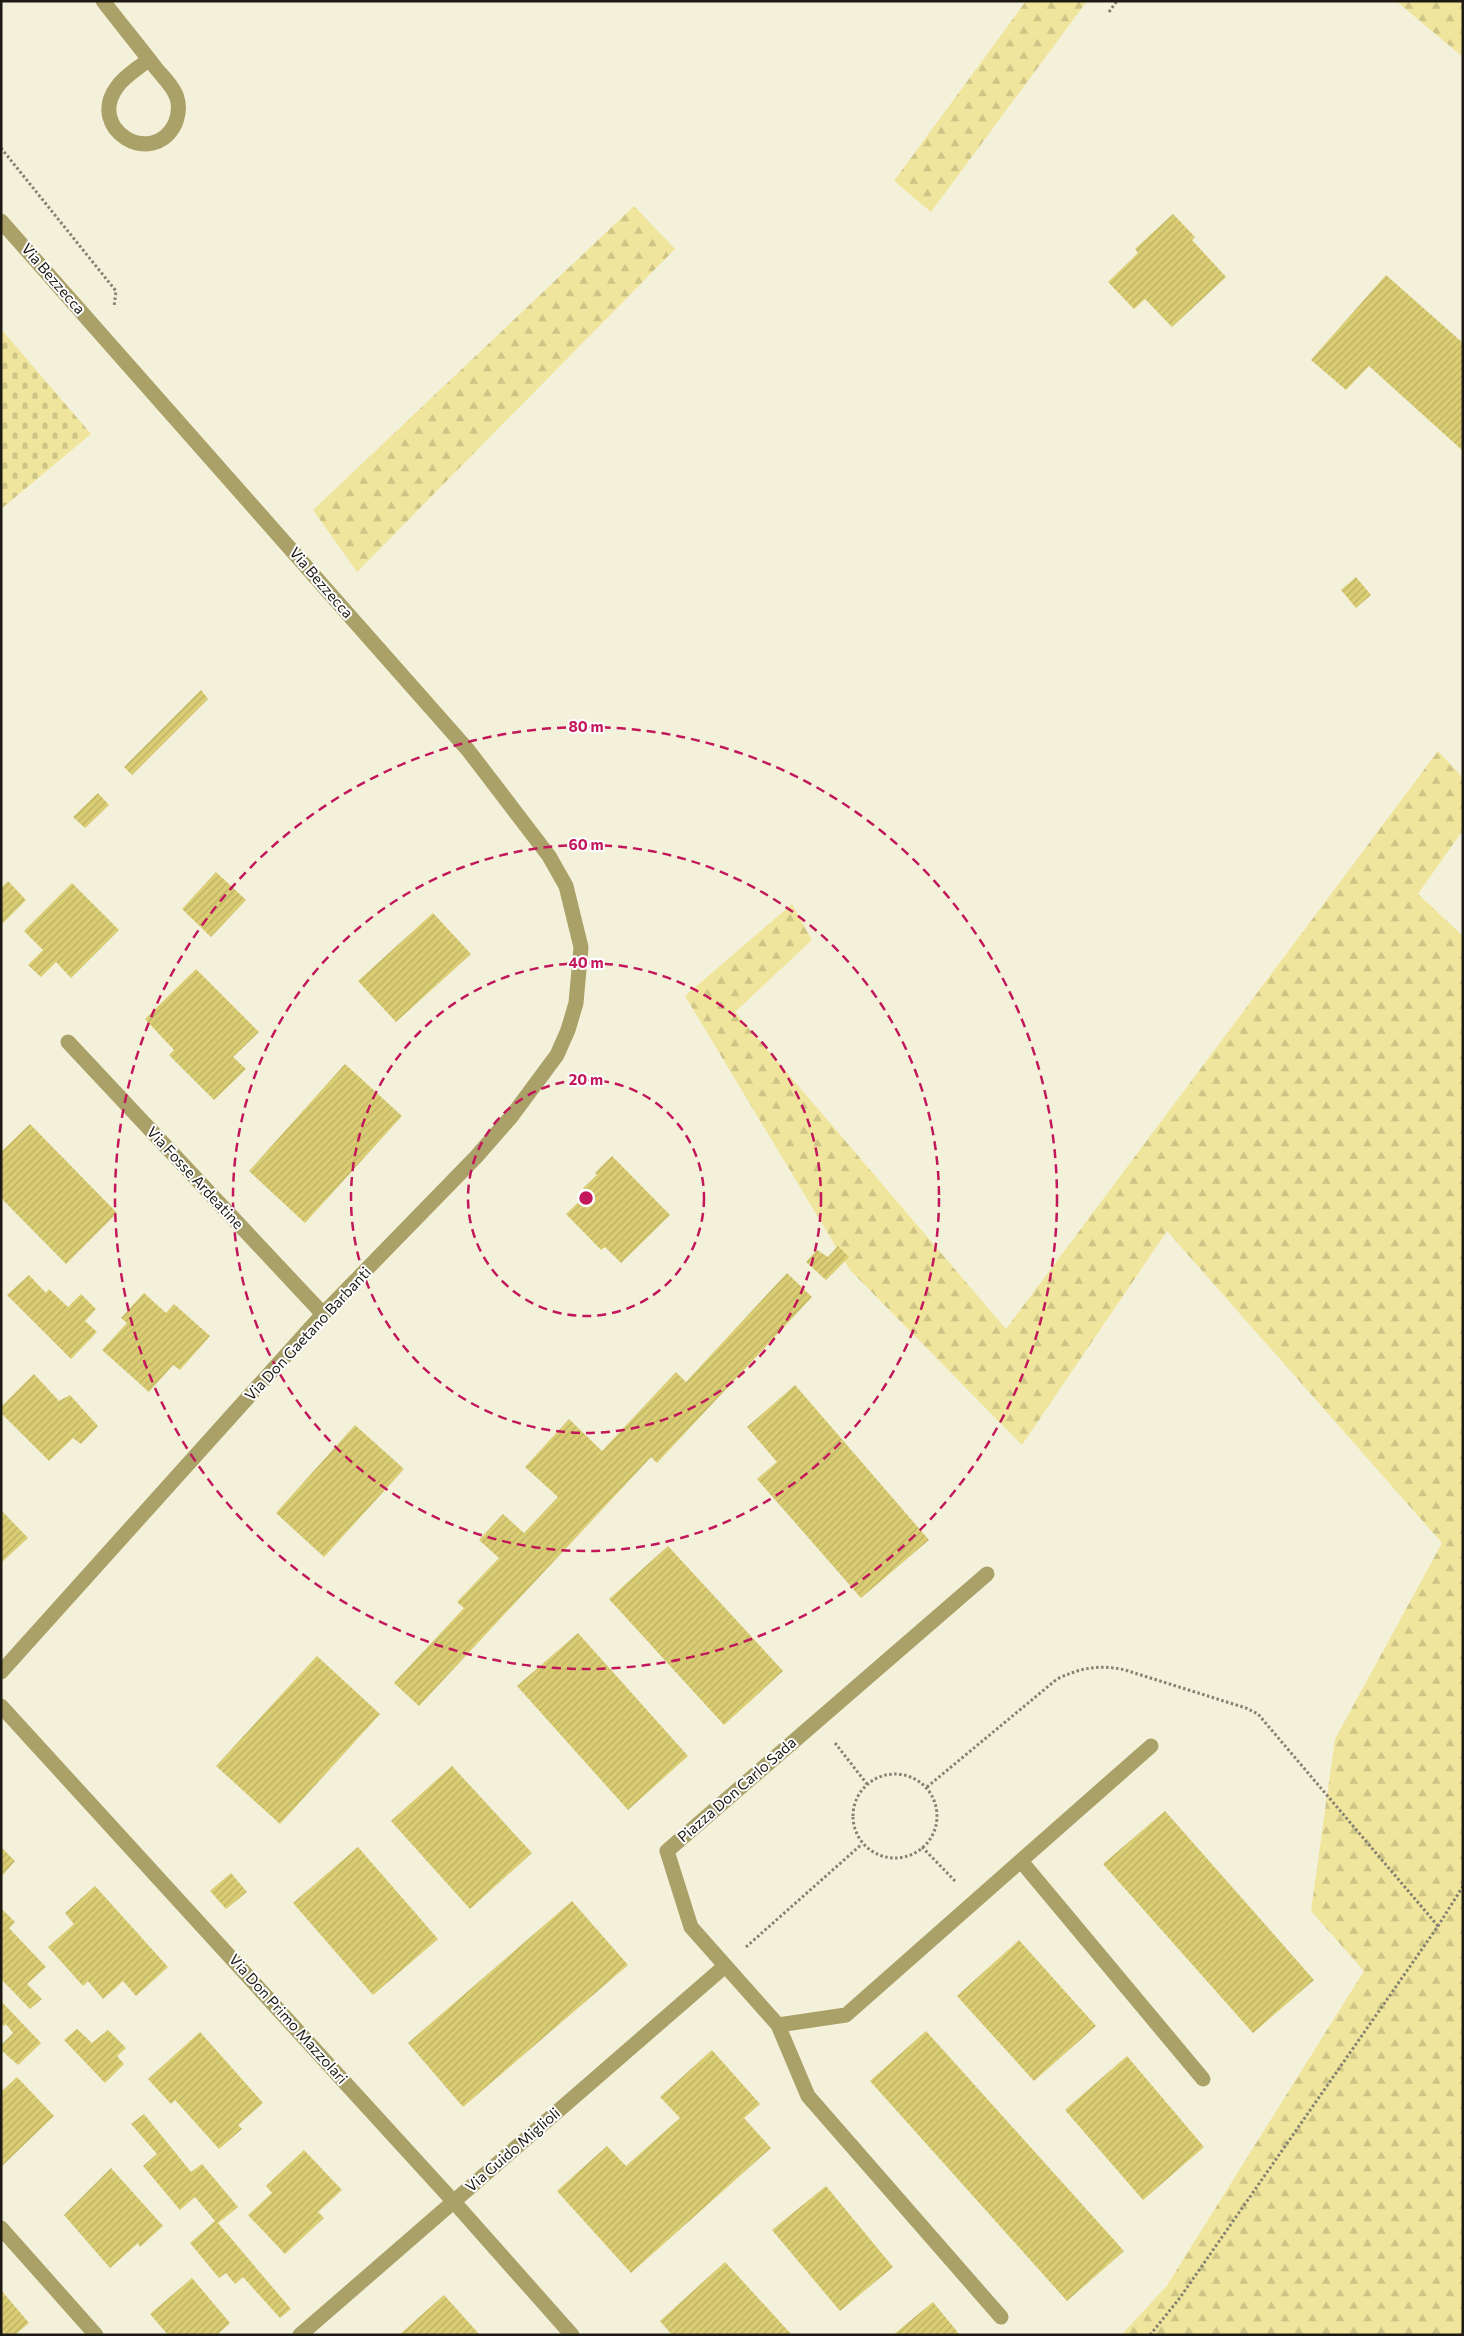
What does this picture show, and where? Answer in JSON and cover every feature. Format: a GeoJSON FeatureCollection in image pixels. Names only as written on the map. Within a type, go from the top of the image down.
{"type":"FeatureCollection","features":[{"type":"Feature","properties":{"kind":"street"},"geometry":{"type":"LineString","coordinates":[[103,1],[149,59],[177,98],[179,116],[170,132],[155,143],[137,144],[120,136],[110,120],[109,102],[117,86],[149,59]]}},
{"type":"Feature","properties":{"kind":"street","name":"Via Bezzecca"},"geometry":{"type":"LineString","coordinates":[[1,221],[468,750],[510,802],[549,856],[566,886],[581,947],[579,977]]}},
{"type":"Feature","properties":{"kind":"street","name":"Via Don Gaetano Barbanti"},"geometry":{"type":"LineString","coordinates":[[1,1672],[323,1314],[476,1157],[511,1117],[557,1055],[568,1030],[576,1004],[579,977]]}},
{"type":"Feature","properties":{"kind":"street","name":"Via Fosse Ardeatine"},"geometry":{"type":"LineString","coordinates":[[68,1042],[323,1314]]}},
{"type":"Feature","properties":{"kind":"street","name":"Piazza Don Carlo Sada"},"geometry":{"type":"LineString","coordinates":[[987,1574],[666,1851],[691,1927],[778,2026],[808,2096],[1001,2317]]}},
{"type":"Feature","properties":{"kind":"street","name":"Via Don Primo Mazzolari"},"geometry":{"type":"LineString","coordinates":[[1,1706],[454,2202],[572,2335]]}},
{"type":"Feature","properties":{"kind":"street"},"geometry":{"type":"LineString","coordinates":[[778,2026],[846,2015],[1151,1746]]}},
{"type":"Feature","properties":{"kind":"street"},"geometry":{"type":"LineString","coordinates":[[1021,1861],[1203,2079]]}},
{"type":"Feature","properties":{"kind":"street","name":"Via Guido Miglioli"},"geometry":{"type":"LineString","coordinates":[[300,2335],[725,1966]]}},
{"type":"Feature","properties":{"kind":"street"},"geometry":{"type":"LineString","coordinates":[[1,2228],[96,2335]]}},
{"type":"Feature","properties":{"kind":"path"},"geometry":{"type":"LineString","coordinates":[[1109,12],[1117,1]]}},
{"type":"Feature","properties":{"kind":"path"},"geometry":{"type":"LineString","coordinates":[[1,148],[116,291],[110,345]]}},
{"type":"Feature","properties":{"kind":"path"},"geometry":{"type":"LineString","coordinates":[[817,1720],[867,1784]]}},
{"type":"Feature","properties":{"kind":"path"},"geometry":{"type":"LineString","coordinates":[[897,1772],[918,1780],[928,1787],[934,1796],[938,1818],[931,1839],[914,1854],[892,1859],[871,1852],[856,1835],[852,1813],[858,1792],[867,1784],[875,1777],[897,1772]]}},
{"type":"Feature","properties":{"kind":"path"},"geometry":{"type":"LineString","coordinates":[[725,1966],[862,1844]]}},
{"type":"Feature","properties":{"kind":"path"},"geometry":{"type":"LineString","coordinates":[[922,1847],[974,1902]]}},
{"type":"Feature","properties":{"kind":"path"},"geometry":{"type":"LineString","coordinates":[[1150,2335],[1180,2298],[1438,1926],[1463,1886]]}},
{"type":"Feature","properties":{"kind":"path"},"geometry":{"type":"LineString","coordinates":[[1408,1891],[1438,1926]]}},
{"type":"Feature","properties":{"kind":"green space"},"geometry":{"type":"Polygon","coordinates":[[[1026,1],[1087,1],[931,212],[894,181],[1026,1]]]}},
{"type":"Feature","properties":{"kind":"green space"},"geometry":{"type":"Polygon","coordinates":[[[1396,1],[1463,1],[1463,57],[1396,1]]]}},
{"type":"Feature","properties":{"kind":"green space"},"geometry":{"type":"Polygon","coordinates":[[[634,206],[675,249],[357,572],[313,510],[634,206]]]}},
{"type":"Feature","properties":{"kind":"green space"},"geometry":{"type":"Polygon","coordinates":[[[1,329],[91,434],[1,509],[1,329]]]}},
{"type":"Feature","properties":{"kind":"green space"},"geometry":{"type":"Polygon","coordinates":[[[1438,751],[1463,778],[1463,830],[1418,894],[1463,936],[1463,2335],[1121,2335],[1166,2287],[1364,1971],[1311,1911],[1335,1739],[1442,1543],[1167,1231],[1022,1445],[850,1270],[685,996],[792,904],[812,940],[735,1012],[1006,1329],[1438,751]]]}},
{"type":"Feature","properties":{"kind":"building"},"geometry":{"type":"Polygon","coordinates":[[[1173,214],[1195,237],[1192,240],[1226,277],[1172,327],[1145,299],[1134,309],[1108,282],[1138,253],[1135,249],[1173,214]]]}},
{"type":"Feature","properties":{"kind":"building"},"geometry":{"type":"Polygon","coordinates":[[[1386,275],[1463,343],[1463,451],[1369,366],[1346,390],[1311,360],[1386,275]]]}},
{"type":"Feature","properties":{"kind":"building"},"geometry":{"type":"Polygon","coordinates":[[[1356,577],[1371,595],[1356,608],[1341,590],[1356,577]]]}},
{"type":"Feature","properties":{"kind":"building"},"geometry":{"type":"Polygon","coordinates":[[[201,690],[208,699],[132,775],[124,767],[201,690]]]}},
{"type":"Feature","properties":{"kind":"building"},"geometry":{"type":"Polygon","coordinates":[[[98,793],[109,805],[85,828],[73,817],[98,793]]]}},
{"type":"Feature","properties":{"kind":"building"},"geometry":{"type":"Polygon","coordinates":[[[216,872],[246,900],[211,937],[182,909],[216,872]]]}},
{"type":"Feature","properties":{"kind":"building"},"geometry":{"type":"Polygon","coordinates":[[[8,881],[26,900],[1,925],[1,888],[8,881]]]}},
{"type":"Feature","properties":{"kind":"building"},"geometry":{"type":"Polygon","coordinates":[[[72,883],[119,930],[71,978],[56,962],[41,977],[28,965],[43,950],[24,931],[72,883]]]}},
{"type":"Feature","properties":{"kind":"building"},"geometry":{"type":"Polygon","coordinates":[[[433,913],[471,954],[396,1022],[358,981],[433,913]]]}},
{"type":"Feature","properties":{"kind":"building"},"geometry":{"type":"Polygon","coordinates":[[[196,969],[259,1032],[233,1057],[246,1069],[214,1100],[169,1055],[174,1050],[145,1019],[196,969]]]}},
{"type":"Feature","properties":{"kind":"building"},"geometry":{"type":"Polygon","coordinates":[[[345,1064],[402,1116],[305,1223],[249,1171],[345,1064]]]}},
{"type":"Feature","properties":{"kind":"building"},"geometry":{"type":"Polygon","coordinates":[[[30,1124],[117,1213],[66,1264],[1,1198],[1,1152],[30,1124]]]}},
{"type":"Feature","properties":{"kind":"building"},"geometry":{"type":"Polygon","coordinates":[[[612,1156],[670,1215],[621,1263],[605,1247],[601,1250],[566,1214],[588,1193],[583,1188],[597,1175],[595,1173],[612,1156]]]}},
{"type":"Feature","properties":{"kind":"building"},"geometry":{"type":"Polygon","coordinates":[[[838,1246],[849,1257],[826,1280],[806,1262],[817,1250],[828,1257],[838,1246]]]}},
{"type":"Feature","properties":{"kind":"building"},"geometry":{"type":"Polygon","coordinates":[[[787,1273],[812,1297],[657,1463],[651,1457],[419,1706],[394,1683],[464,1608],[457,1602],[499,1558],[479,1540],[503,1514],[524,1533],[558,1497],[525,1467],[569,1419],[602,1451],[676,1372],[686,1382],[787,1273]]]}},
{"type":"Feature","properties":{"kind":"building"},"geometry":{"type":"Polygon","coordinates":[[[29,1275],[46,1293],[49,1289],[68,1307],[81,1294],[96,1309],[85,1321],[97,1332],[71,1359],[7,1295],[29,1275]]]}},
{"type":"Feature","properties":{"kind":"building"},"geometry":{"type":"Polygon","coordinates":[[[144,1293],[166,1313],[174,1304],[210,1336],[180,1370],[173,1365],[149,1392],[102,1350],[127,1323],[121,1318],[144,1293]]]}},
{"type":"Feature","properties":{"kind":"building"},"geometry":{"type":"Polygon","coordinates":[[[34,1374],[59,1401],[70,1395],[98,1426],[81,1444],[73,1438],[49,1461],[1,1413],[1,1407],[34,1374]]]}},
{"type":"Feature","properties":{"kind":"building"},"geometry":{"type":"Polygon","coordinates":[[[795,1385],[929,1540],[861,1598],[757,1479],[777,1462],[747,1427],[795,1385]]]}},
{"type":"Feature","properties":{"kind":"building"},"geometry":{"type":"Polygon","coordinates":[[[355,1425],[404,1469],[324,1557],[276,1513],[355,1425]]]}},
{"type":"Feature","properties":{"kind":"building"},"geometry":{"type":"Polygon","coordinates":[[[1,1510],[28,1538],[1,1563],[1,1510]]]}},
{"type":"Feature","properties":{"kind":"building"},"geometry":{"type":"Polygon","coordinates":[[[668,1546],[783,1671],[724,1725],[609,1599],[668,1546]]]}},
{"type":"Feature","properties":{"kind":"building"},"geometry":{"type":"Polygon","coordinates":[[[578,1633],[688,1756],[628,1810],[517,1686],[578,1633]]]}},
{"type":"Feature","properties":{"kind":"building"},"geometry":{"type":"Polygon","coordinates":[[[317,1656],[380,1714],[280,1824],[216,1766],[317,1656]]]}},
{"type":"Feature","properties":{"kind":"building"},"geometry":{"type":"Polygon","coordinates":[[[452,1766],[532,1853],[470,1909],[391,1821],[452,1766]]]}},
{"type":"Feature","properties":{"kind":"building"},"geometry":{"type":"Polygon","coordinates":[[[1165,1811],[1314,1980],[1253,2033],[1103,1864],[1165,1811]]]}},
{"type":"Feature","properties":{"kind":"building"},"geometry":{"type":"Polygon","coordinates":[[[1,1847],[15,1861],[1,1877],[1,1847]]]}},
{"type":"Feature","properties":{"kind":"building"},"geometry":{"type":"Polygon","coordinates":[[[358,1847],[438,1939],[373,1995],[293,1903],[358,1847]]]}},
{"type":"Feature","properties":{"kind":"building"},"geometry":{"type":"Polygon","coordinates":[[[231,1873],[247,1892],[226,1909],[210,1891],[231,1873]]]}},
{"type":"Feature","properties":{"kind":"building"},"geometry":{"type":"Polygon","coordinates":[[[95,1886],[168,1967],[136,1996],[123,1981],[103,1999],[88,1981],[83,1986],[48,1947],[74,1924],[65,1913],[95,1886]]]}},
{"type":"Feature","properties":{"kind":"building"},"geometry":{"type":"Polygon","coordinates":[[[572,1901],[628,1965],[463,2107],[408,2043],[572,1901]]]}},
{"type":"Feature","properties":{"kind":"building"},"geometry":{"type":"Polygon","coordinates":[[[1,1908],[15,1922],[9,1928],[46,1967],[27,1984],[42,1999],[30,2009],[1,1979],[1,1908]]]}},
{"type":"Feature","properties":{"kind":"building"},"geometry":{"type":"Polygon","coordinates":[[[1019,1940],[1096,2026],[1034,2081],[957,1996],[1019,1940]]]}},
{"type":"Feature","properties":{"kind":"building"},"geometry":{"type":"Polygon","coordinates":[[[1,2001],[41,2043],[18,2065],[1,2050],[1,2045],[13,2033],[6,2024],[4,2026],[1,2024],[1,2001]]]}},
{"type":"Feature","properties":{"kind":"building"},"geometry":{"type":"Polygon","coordinates":[[[77,2029],[92,2043],[108,2030],[126,2048],[117,2056],[124,2064],[105,2083],[64,2040],[77,2029]]]}},
{"type":"Feature","properties":{"kind":"building"},"geometry":{"type":"Polygon","coordinates":[[[926,2031],[1124,2251],[1067,2301],[870,2081],[926,2031]]]}},
{"type":"Feature","properties":{"kind":"building"},"geometry":{"type":"Polygon","coordinates":[[[200,2032],[263,2103],[238,2125],[242,2129],[219,2149],[175,2100],[171,2104],[148,2079],[200,2032]]]}},
{"type":"Feature","properties":{"kind":"building"},"geometry":{"type":"Polygon","coordinates":[[[712,2050],[760,2104],[744,2118],[771,2148],[631,2273],[557,2191],[607,2146],[626,2166],[680,2118],[660,2097],[712,2050]]]}},
{"type":"Feature","properties":{"kind":"building"},"geometry":{"type":"Polygon","coordinates":[[[1127,2056],[1204,2147],[1143,2200],[1065,2110],[1127,2056]]]}},
{"type":"Feature","properties":{"kind":"building"},"geometry":{"type":"Polygon","coordinates":[[[17,2077],[54,2116],[1,2167],[1,2092],[17,2077]]]}},
{"type":"Feature","properties":{"kind":"building"},"geometry":{"type":"Polygon","coordinates":[[[144,2114],[191,2172],[202,2164],[238,2207],[218,2223],[291,2309],[280,2318],[243,2277],[235,2284],[226,2273],[219,2278],[190,2243],[215,2221],[195,2197],[180,2210],[143,2166],[157,2154],[131,2124],[144,2114]]]}},
{"type":"Feature","properties":{"kind":"building"},"geometry":{"type":"Polygon","coordinates":[[[304,2150],[342,2190],[318,2212],[324,2218],[285,2254],[248,2215],[272,2193],[266,2186],[304,2150]]]}},
{"type":"Feature","properties":{"kind":"building"},"geometry":{"type":"Polygon","coordinates":[[[111,2168],[163,2226],[140,2247],[138,2243],[110,2268],[64,2215],[111,2168]]]}},
{"type":"Feature","properties":{"kind":"building"},"geometry":{"type":"Polygon","coordinates":[[[826,2186],[893,2267],[840,2311],[772,2230],[826,2186]]]}},
{"type":"Feature","properties":{"kind":"building"},"geometry":{"type":"Polygon","coordinates":[[[725,2262],[792,2335],[672,2335],[660,2321],[725,2262]]]}},
{"type":"Feature","properties":{"kind":"building"},"geometry":{"type":"Polygon","coordinates":[[[192,2278],[230,2323],[217,2335],[168,2335],[150,2314],[192,2278]]]}},
{"type":"Feature","properties":{"kind":"building"},"geometry":{"type":"Polygon","coordinates":[[[1,2290],[29,2323],[15,2335],[1,2335],[1,2290]]]}},
{"type":"Feature","properties":{"kind":"building"},"geometry":{"type":"Polygon","coordinates":[[[444,2295],[480,2335],[399,2335],[444,2295]]]}},
{"type":"Feature","properties":{"kind":"building"},"geometry":{"type":"Polygon","coordinates":[[[933,2302],[960,2335],[893,2335],[933,2302]]]}}]}
